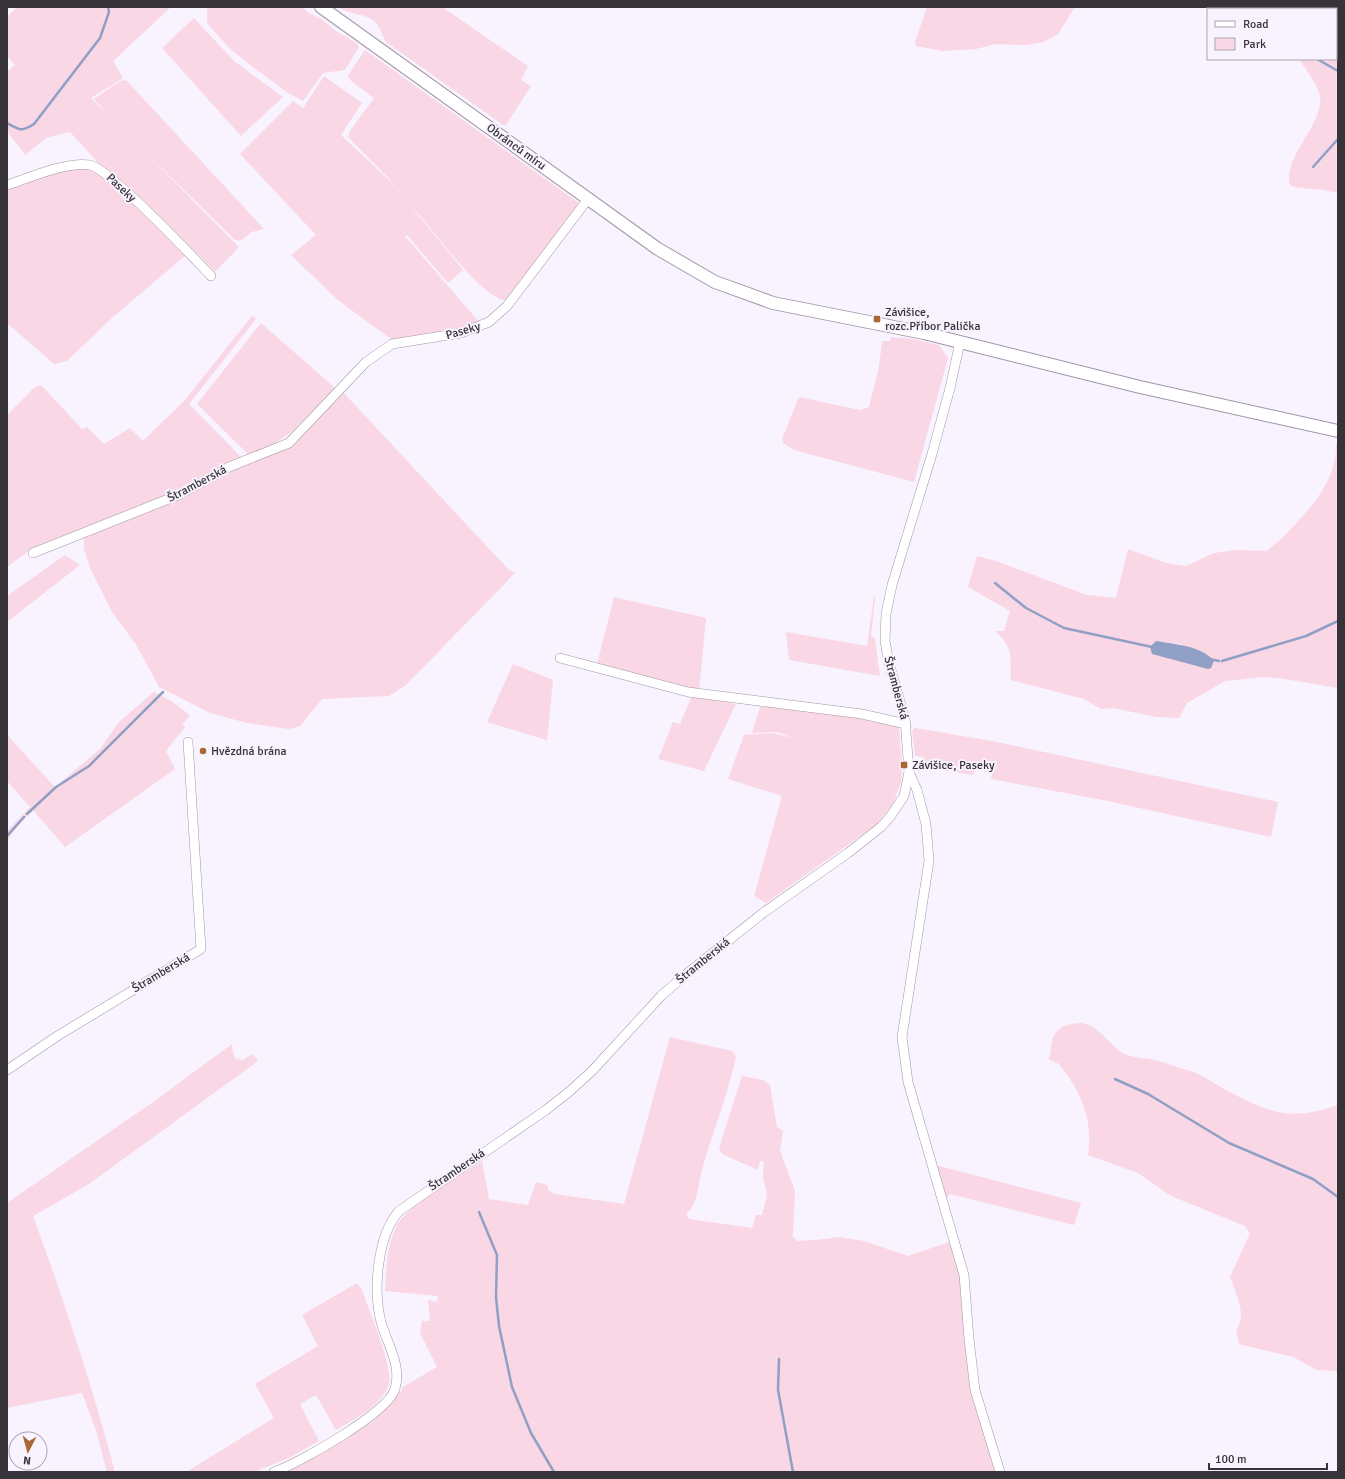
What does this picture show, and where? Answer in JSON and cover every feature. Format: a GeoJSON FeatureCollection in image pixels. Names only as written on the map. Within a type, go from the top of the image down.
{"type":"FeatureCollection","features":[{"type":"Feature","properties":{"kind":"main road","name":"Obránců míru"},"geometry":{"type":"LineString","coordinates":[[321,7],[658,249],[715,282],[773,303],[960,342],[1140,387],[1338,431]]}},
{"type":"Feature","properties":{"kind":"street","name":"Paseky"},"geometry":{"type":"LineString","coordinates":[[7,186],[68,167],[83,164],[95,167],[109,176],[211,276]]}},
{"type":"Feature","properties":{"kind":"street","name":"Paseky"},"geometry":{"type":"LineString","coordinates":[[341,386],[366,362],[392,344],[461,333],[489,322],[507,306],[588,199]]}},
{"type":"Feature","properties":{"kind":"street","name":"Štramberská"},"geometry":{"type":"LineString","coordinates":[[274,1472],[289,1466],[359,1425],[378,1410],[394,1392],[397,1375],[396,1363],[381,1322],[378,1287],[382,1248],[395,1216],[421,1194],[546,1110],[570,1091],[592,1071],[661,996],[684,976],[763,912],[848,853],[881,827],[898,806],[904,796],[909,772],[906,724],[886,649],[886,614],[892,585],[946,407],[960,342]]}},
{"type":"Feature","properties":{"kind":"street","name":"Štramberská"},"geometry":{"type":"LineString","coordinates":[[33,554],[181,494],[229,467],[289,443],[341,386]]}},
{"type":"Feature","properties":{"kind":"street"},"geometry":{"type":"LineString","coordinates":[[560,658],[688,692],[862,714],[906,724]]}},
{"type":"Feature","properties":{"kind":"street","name":"Štramberská"},"geometry":{"type":"LineString","coordinates":[[7,1070],[60,1035],[201,949],[188,742]]}},
{"type":"Feature","properties":{"kind":"street"},"geometry":{"type":"LineString","coordinates":[[909,772],[917,790],[926,824],[929,860],[902,1037],[908,1082],[964,1276],[975,1390],[1000,1472]]}},
{"type":"Feature","properties":{"kind":"green space"},"geometry":{"type":"Polygon","coordinates":[[[17,7],[171,7],[113,61],[123,78],[91,98],[106,113],[94,99],[120,81],[127,81],[264,229],[252,232],[240,241],[235,240],[135,142],[239,247],[215,272],[202,258],[101,166],[70,132],[46,138],[25,155],[7,131],[7,72],[15,65],[7,56],[7,17],[17,7]]]}},
{"type":"Feature","properties":{"kind":"green space"},"geometry":{"type":"Polygon","coordinates":[[[207,7],[303,7],[307,12],[321,19],[336,31],[357,43],[359,47],[345,70],[323,73],[303,101],[288,93],[229,48],[207,23],[207,7]]]}},
{"type":"Feature","properties":{"kind":"green space"},"geometry":{"type":"Polygon","coordinates":[[[338,7],[442,7],[528,66],[521,80],[531,86],[506,125],[503,125],[386,42],[379,27],[371,18],[343,10],[338,7]]]}},
{"type":"Feature","properties":{"kind":"green space"},"geometry":{"type":"Polygon","coordinates":[[[927,7],[1075,7],[1058,34],[1043,42],[1027,45],[996,44],[976,49],[943,51],[916,46],[915,42],[927,7]]]}},
{"type":"Feature","properties":{"kind":"green space"},"geometry":{"type":"Polygon","coordinates":[[[1338,7],[1338,193],[1294,187],[1290,185],[1289,174],[1297,152],[1311,129],[1320,106],[1320,96],[1316,86],[1300,60],[1337,60],[1337,8],[1272,8],[1338,7]]]}},
{"type":"Feature","properties":{"kind":"green space"},"geometry":{"type":"Polygon","coordinates":[[[194,18],[234,61],[283,97],[241,136],[162,48],[194,18]]]}},
{"type":"Feature","properties":{"kind":"green space"},"geometry":{"type":"Polygon","coordinates":[[[365,50],[579,203],[507,300],[497,297],[484,288],[470,275],[409,204],[463,270],[448,283],[407,235],[405,236],[480,323],[455,331],[391,339],[339,301],[291,255],[316,235],[240,154],[293,101],[303,108],[324,76],[362,103],[341,135],[389,180],[404,198],[389,179],[348,137],[350,131],[374,98],[351,81],[348,75],[365,50]]]}},
{"type":"Feature","properties":{"kind":"green space"},"geometry":{"type":"Polygon","coordinates":[[[85,168],[104,176],[187,254],[113,317],[67,361],[54,364],[7,323],[7,189],[65,170],[85,168]]]}},
{"type":"Feature","properties":{"kind":"green space"},"geometry":{"type":"Polygon","coordinates":[[[252,316],[256,319],[189,404],[242,458],[196,484],[30,550],[7,567],[7,415],[34,388],[41,385],[82,429],[87,427],[104,444],[130,428],[143,441],[185,400],[252,316]]]}},
{"type":"Feature","properties":{"kind":"green space"},"geometry":{"type":"Polygon","coordinates":[[[261,323],[335,388],[293,431],[271,446],[249,455],[197,404],[261,323]]]}},
{"type":"Feature","properties":{"kind":"green space"},"geometry":{"type":"Polygon","coordinates":[[[891,337],[913,339],[939,345],[948,358],[914,482],[794,450],[783,443],[782,439],[799,397],[860,410],[869,407],[879,367],[882,341],[890,341],[891,337]]]}},
{"type":"Feature","properties":{"kind":"green space"},"geometry":{"type":"Polygon","coordinates":[[[341,390],[508,569],[515,573],[406,685],[389,696],[322,699],[300,726],[289,729],[247,723],[210,713],[159,687],[137,646],[112,612],[90,568],[84,549],[84,537],[230,470],[290,446],[341,390]]]}},
{"type":"Feature","properties":{"kind":"green space"},"geometry":{"type":"Polygon","coordinates":[[[1336,445],[1338,445],[1338,688],[1265,677],[1225,681],[1187,703],[1179,718],[1156,717],[1113,708],[1101,709],[1084,699],[1011,680],[1010,653],[1005,642],[995,631],[1004,631],[1010,611],[968,587],[977,556],[996,561],[1087,595],[1116,598],[1128,549],[1166,563],[1186,566],[1214,553],[1236,550],[1267,551],[1281,539],[1311,507],[1319,496],[1332,472],[1336,445]],[[1156,641],[1152,654],[1179,660],[1209,656],[1180,644],[1156,641]]]}},
{"type":"Feature","properties":{"kind":"green space"},"geometry":{"type":"Polygon","coordinates":[[[65,555],[80,565],[7,622],[7,596],[65,555]]]}},
{"type":"Feature","properties":{"kind":"green space"},"geometry":{"type":"Polygon","coordinates":[[[874,596],[871,636],[875,639],[880,676],[789,660],[786,632],[867,646],[874,596]]]}},
{"type":"Feature","properties":{"kind":"green space"},"geometry":{"type":"Polygon","coordinates":[[[614,597],[706,618],[699,692],[597,664],[614,597]]]}},
{"type":"Feature","properties":{"kind":"green space"},"geometry":{"type":"Polygon","coordinates":[[[513,664],[553,680],[547,740],[487,722],[513,664]]]}},
{"type":"Feature","properties":{"kind":"green space"},"geometry":{"type":"Polygon","coordinates":[[[154,692],[171,701],[190,715],[182,725],[185,727],[166,751],[175,769],[65,847],[33,810],[17,827],[7,841],[7,831],[30,807],[7,781],[7,735],[56,788],[100,749],[119,722],[154,692]]]}},
{"type":"Feature","properties":{"kind":"green space"},"geometry":{"type":"Polygon","coordinates":[[[692,696],[736,704],[704,771],[658,759],[673,722],[680,724],[692,696]]]}},
{"type":"Feature","properties":{"kind":"green space"},"geometry":{"type":"Polygon","coordinates":[[[760,707],[845,715],[899,726],[902,767],[901,782],[893,804],[876,825],[766,903],[754,896],[782,796],[728,779],[744,735],[772,733],[792,738],[778,732],[752,733],[760,707]]]}},
{"type":"Feature","properties":{"kind":"green space"},"geometry":{"type":"Polygon","coordinates":[[[915,728],[992,741],[1278,802],[1271,837],[1108,801],[991,779],[992,772],[975,768],[973,775],[923,767],[924,757],[915,756],[912,731],[915,728]]]}},
{"type":"Feature","properties":{"kind":"green space"},"geometry":{"type":"Polygon","coordinates":[[[1081,1023],[1094,1028],[1113,1046],[1125,1054],[1155,1060],[1196,1073],[1222,1088],[1265,1108],[1291,1114],[1305,1113],[1338,1105],[1338,1371],[1317,1370],[1293,1357],[1239,1344],[1236,1330],[1241,1318],[1241,1311],[1230,1277],[1250,1233],[1245,1226],[1171,1196],[1138,1173],[1088,1155],[1088,1120],[1081,1099],[1076,1088],[1059,1064],[1048,1059],[1051,1053],[1052,1041],[1057,1031],[1069,1024],[1081,1023]]]}},
{"type":"Feature","properties":{"kind":"green space"},"geometry":{"type":"Polygon","coordinates":[[[670,1037],[732,1051],[736,1056],[733,1071],[704,1163],[696,1198],[692,1207],[686,1214],[689,1219],[752,1228],[756,1215],[762,1215],[767,1195],[763,1177],[764,1162],[760,1161],[758,1170],[722,1154],[719,1148],[742,1076],[763,1080],[770,1085],[777,1127],[783,1131],[780,1151],[795,1191],[793,1234],[791,1234],[797,1241],[840,1237],[864,1241],[908,1256],[952,1241],[960,1266],[966,1340],[995,1472],[288,1472],[372,1422],[386,1409],[397,1393],[401,1392],[403,1387],[437,1367],[420,1333],[422,1321],[430,1321],[428,1300],[437,1302],[438,1296],[385,1291],[389,1249],[397,1225],[402,1218],[422,1201],[482,1161],[489,1199],[528,1205],[536,1182],[548,1185],[548,1190],[555,1194],[624,1204],[670,1037]]]}},
{"type":"Feature","properties":{"kind":"green space"},"geometry":{"type":"Polygon","coordinates":[[[232,1044],[233,1053],[236,1059],[243,1060],[252,1054],[258,1061],[89,1184],[33,1216],[67,1311],[97,1407],[115,1472],[107,1472],[96,1430],[82,1393],[7,1408],[7,1203],[153,1102],[232,1044]]]}},
{"type":"Feature","properties":{"kind":"green space"},"geometry":{"type":"Polygon","coordinates":[[[935,1165],[1081,1203],[1074,1225],[950,1194],[945,1199],[935,1165]]]}},
{"type":"Feature","properties":{"kind":"green space"},"geometry":{"type":"Polygon","coordinates":[[[357,1283],[362,1290],[375,1325],[388,1368],[388,1387],[378,1401],[351,1422],[336,1430],[316,1395],[300,1404],[319,1441],[289,1458],[254,1472],[186,1472],[274,1418],[255,1384],[318,1346],[302,1315],[357,1283]]]}},
{"type":"Feature","properties":{"kind":"water"},"geometry":{"type":"Polygon","coordinates":[[[1156,641],[1187,646],[1202,652],[1214,661],[1211,668],[1208,669],[1152,654],[1150,647],[1156,641]]]}},
{"type":"Feature","properties":{"kind":"waterway"},"geometry":{"type":"LineString","coordinates":[[7,123],[20,129],[34,124],[100,38],[109,12],[108,7]]}},
{"type":"Feature","properties":{"kind":"waterway"},"geometry":{"type":"LineString","coordinates":[[1319,60],[1338,71]]}},
{"type":"Feature","properties":{"kind":"waterway"},"geometry":{"type":"LineString","coordinates":[[1313,167],[1338,139]]}},
{"type":"Feature","properties":{"kind":"waterway"},"geometry":{"type":"LineString","coordinates":[[995,583],[1026,608],[1064,628],[1152,647]]}},
{"type":"Feature","properties":{"kind":"waterway"},"geometry":{"type":"LineString","coordinates":[[1222,661],[1306,636],[1338,621]]}},
{"type":"Feature","properties":{"kind":"waterway"},"geometry":{"type":"LineString","coordinates":[[1210,659],[1219,661]]}},
{"type":"Feature","properties":{"kind":"waterway"},"geometry":{"type":"LineString","coordinates":[[27,814],[56,787],[89,766],[163,692]]}},
{"type":"Feature","properties":{"kind":"waterway"},"geometry":{"type":"LineString","coordinates":[[7,836],[24,817]]}},
{"type":"Feature","properties":{"kind":"waterway"},"geometry":{"type":"LineString","coordinates":[[1115,1079],[1148,1094],[1229,1143],[1313,1179],[1338,1197]]}},
{"type":"Feature","properties":{"kind":"waterway"},"geometry":{"type":"LineString","coordinates":[[479,1212],[497,1255],[496,1297],[499,1326],[512,1387],[531,1433],[554,1472]]}},
{"type":"Feature","properties":{"kind":"waterway"},"geometry":{"type":"LineString","coordinates":[[779,1359],[778,1390],[793,1472]]}},
{"type":"Feature","properties":{"kind":"place","name":"Závišice, rozc.Příbor Palička"},"geometry":{"type":"Point","coordinates":[877,319]}},
{"type":"Feature","properties":{"kind":"place","name":"Hvězdná brána"},"geometry":{"type":"Point","coordinates":[203,751]}},
{"type":"Feature","properties":{"kind":"place","name":"Závišice, Paseky"},"geometry":{"type":"Point","coordinates":[904,765]}}]}
